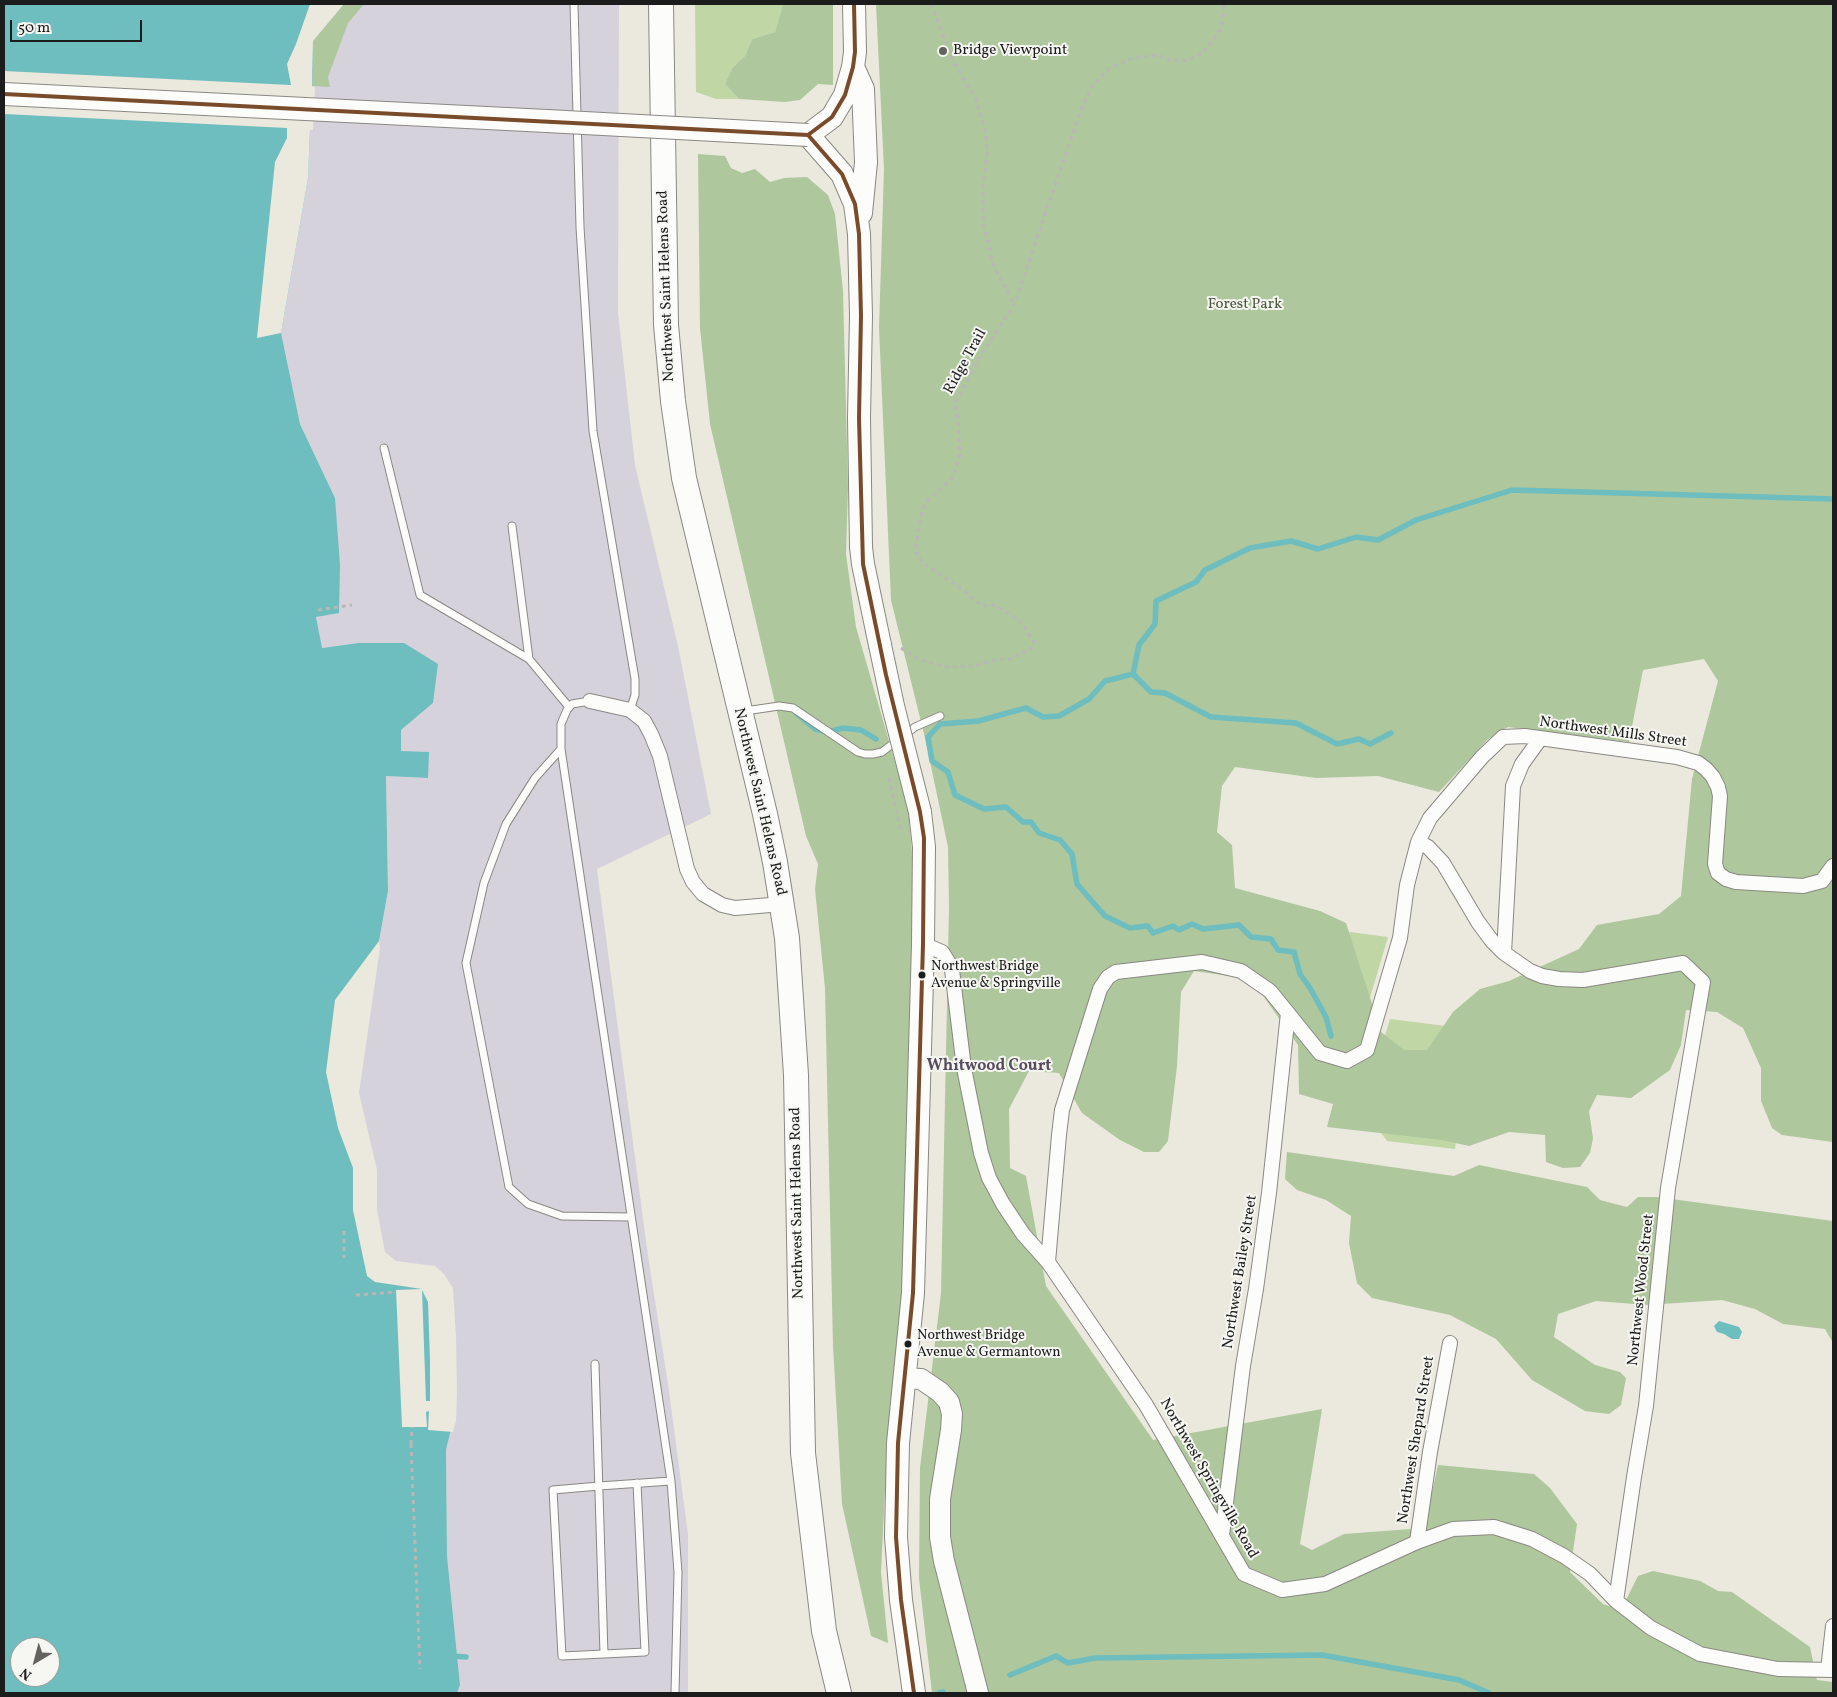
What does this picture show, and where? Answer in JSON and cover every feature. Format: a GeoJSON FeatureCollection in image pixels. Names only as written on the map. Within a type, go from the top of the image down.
{"type":"FeatureCollection","features":[{"type":"Feature","properties":{"kind":"highway","name":"Northwest Saint Helens Road"},"geometry":{"type":"LineString","coordinates":[[660,4],[666,325],[672,400],[684,478],[765,814],[787,938],[796,1075],[803,1453],[824,1631],[839,1693]]}},
{"type":"Feature","properties":{"kind":"main road"},"geometry":{"type":"LineString","coordinates":[[4,94],[808,135],[832,117],[845,95],[853,67],[854,4]]}},
{"type":"Feature","properties":{"kind":"main road"},"geometry":{"type":"LineString","coordinates":[[853,67],[863,89],[866,153],[859,234]]}},
{"type":"Feature","properties":{"kind":"main road"},"geometry":{"type":"LineString","coordinates":[[808,135],[842,174],[855,204],[859,234],[861,316],[859,418],[861,547],[864,571],[887,643],[893,706],[920,812],[924,848],[913,1293],[898,1444],[896,1537],[902,1609],[914,1693]]}},
{"type":"Feature","properties":{"kind":"main road"},"geometry":{"type":"LineString","coordinates":[[904,1378],[921,1379],[940,1392],[949,1402],[952,1414],[940,1499],[940,1536],[944,1561],[978,1693]]}},
{"type":"Feature","properties":{"kind":"street"},"geometry":{"type":"LineString","coordinates":[[590,701],[630,710],[644,721],[660,756],[687,869],[693,882],[711,900],[722,905],[735,908],[782,904]]}},
{"type":"Feature","properties":{"kind":"street","name":"Northwest Mills Street"},"geometry":{"type":"LineString","coordinates":[[1048,1262],[1058,1134],[1062,1110],[1100,989],[1108,978],[1116,972],[1202,962],[1241,971],[1270,991],[1320,1053],[1347,1061],[1367,1050],[1400,938],[1407,885],[1418,842],[1430,818],[1482,757],[1503,738],[1524,736],[1677,757],[1698,763],[1713,777],[1720,796],[1714,864],[1718,873],[1726,879],[1736,882],[1802,886],[1822,881],[1833,866]]}},
{"type":"Feature","properties":{"kind":"street"},"geometry":{"type":"LineString","coordinates":[[1504,953],[1513,786],[1522,764],[1540,739]]}},
{"type":"Feature","properties":{"kind":"street"},"geometry":{"type":"LineString","coordinates":[[1418,842],[1428,847],[1443,863],[1478,922],[1504,953]]}},
{"type":"Feature","properties":{"kind":"street","name":"Northwest Springville Road"},"geometry":{"type":"LineString","coordinates":[[923,944],[942,952],[952,970],[964,1068],[981,1152],[989,1178],[1003,1204],[1023,1234],[1048,1262],[1146,1405],[1244,1574],[1282,1590],[1324,1584],[1417,1542],[1453,1529],[1494,1527],[1532,1539],[1564,1556],[1590,1574],[1616,1601],[1651,1628],[1700,1654],[1778,1669],[1830,1670]]}},
{"type":"Feature","properties":{"kind":"street","name":"Northwest Wood Street"},"geometry":{"type":"LineString","coordinates":[[1504,953],[1530,971],[1542,976],[1559,979],[1583,980],[1683,963],[1703,982],[1668,1188],[1646,1406],[1616,1601]]}},
{"type":"Feature","properties":{"kind":"street","name":"Northwest Bailey Street"},"geometry":{"type":"LineString","coordinates":[[1222,1535],[1243,1366],[1269,1194],[1288,1013]]}},
{"type":"Feature","properties":{"kind":"street","name":"Northwest Shepard Street"},"geometry":{"type":"LineString","coordinates":[[1417,1542],[1430,1452],[1450,1343]]}},
{"type":"Feature","properties":{"kind":"street"},"geometry":{"type":"LineString","coordinates":[[1830,1670],[1833,1626]]}},
{"type":"Feature","properties":{"kind":"lane"},"geometry":{"type":"LineString","coordinates":[[574,4],[580,227],[594,431],[635,679],[635,695],[630,710]]}},
{"type":"Feature","properties":{"kind":"lane"},"geometry":{"type":"LineString","coordinates":[[384,448],[420,595],[528,659],[569,707]]}},
{"type":"Feature","properties":{"kind":"lane"},"geometry":{"type":"LineString","coordinates":[[512,526],[528,659]]}},
{"type":"Feature","properties":{"kind":"lane"},"geometry":{"type":"LineString","coordinates":[[590,701],[572,704],[569,707],[560,724],[561,749],[671,1481],[678,1572],[675,1693]]}},
{"type":"Feature","properties":{"kind":"lane"},"geometry":{"type":"LineString","coordinates":[[740,712],[779,706],[793,708],[858,752],[865,754],[882,752],[915,727],[940,716]]}},
{"type":"Feature","properties":{"kind":"lane"},"geometry":{"type":"LineString","coordinates":[[561,749],[535,778],[506,824],[484,883],[466,964],[508,1187],[528,1204],[562,1216],[631,1217]]}},
{"type":"Feature","properties":{"kind":"lane"},"geometry":{"type":"LineString","coordinates":[[595,1364],[604,1654]]}},
{"type":"Feature","properties":{"kind":"lane"},"geometry":{"type":"LineString","coordinates":[[637,1483],[645,1652],[562,1656],[553,1490],[637,1483],[671,1481]]}},
{"type":"Feature","properties":{"kind":"path"},"geometry":{"type":"LineString","coordinates":[[931,4],[953,61],[976,99],[983,126],[987,155],[983,184],[984,225],[993,264],[1014,305]]}},
{"type":"Feature","properties":{"kind":"path","name":"Ridge Trail"},"geometry":{"type":"LineString","coordinates":[[887,643],[920,660],[947,667],[974,666],[999,659],[1011,659],[1033,647],[1034,642],[1020,621],[994,605],[986,606],[977,602],[958,586],[922,562],[915,549],[922,511],[927,502],[952,479],[960,455],[955,403],[982,353],[1014,305],[1082,107],[1092,86],[1110,68],[1132,58],[1158,55],[1172,61],[1189,60],[1204,53],[1219,32],[1223,20],[1224,4]]}},
{"type":"Feature","properties":{"kind":"path"},"geometry":{"type":"LineString","coordinates":[[318,610],[352,605]]}},
{"type":"Feature","properties":{"kind":"path"},"geometry":{"type":"LineString","coordinates":[[888,772],[902,838]]}},
{"type":"Feature","properties":{"kind":"path"},"geometry":{"type":"LineString","coordinates":[[344,1231],[344,1258]]}},
{"type":"Feature","properties":{"kind":"path"},"geometry":{"type":"LineString","coordinates":[[356,1295],[396,1292]]}},
{"type":"Feature","properties":{"kind":"path"},"geometry":{"type":"LineString","coordinates":[[411,1449],[412,1427]]}},
{"type":"Feature","properties":{"kind":"path"},"geometry":{"type":"LineString","coordinates":[[411,1444],[420,1669]]}},
{"type":"Feature","properties":{"kind":"shaded area"},"geometry":{"type":"Polygon","coordinates":[[[344,4],[619,4],[618,313],[635,465],[678,646],[711,814],[597,869],[647,1249],[668,1384],[688,1534],[688,1693],[457,1693],[460,1685],[447,1556],[446,1450],[453,1421],[390,1261],[383,1254],[356,1093],[388,891],[386,776],[428,778],[401,751],[401,730],[433,703],[358,643],[321,648],[316,617],[335,498],[300,424],[286,362],[245,370],[295,246],[308,178],[313,41],[344,4]]]}},
{"type":"Feature","properties":{"kind":"green space"},"geometry":{"type":"Polygon","coordinates":[[[344,4],[364,4],[348,23],[328,77],[330,87],[312,86],[313,41],[344,4]]]}},
{"type":"Feature","properties":{"kind":"green space"},"geometry":{"type":"Polygon","coordinates":[[[695,4],[783,4],[775,32],[752,39],[745,56],[732,68],[725,84],[739,99],[716,99],[696,92],[695,4]]]}},
{"type":"Feature","properties":{"kind":"green space"},"geometry":{"type":"Polygon","coordinates":[[[783,4],[833,4],[833,85],[818,84],[800,100],[785,102],[739,99],[725,84],[732,68],[745,56],[752,39],[775,32],[783,4]]]}},
{"type":"Feature","properties":{"kind":"green space","name":"Forest Park"},"geometry":{"type":"Polygon","coordinates":[[[876,4],[1833,4],[1833,1142],[1782,1135],[1772,1128],[1761,1101],[1761,1068],[1743,1028],[1717,1012],[1686,1010],[1681,1045],[1670,1070],[1631,1098],[1597,1095],[1589,1111],[1593,1138],[1590,1153],[1580,1167],[1563,1168],[1546,1162],[1545,1135],[1509,1132],[1469,1146],[1442,1140],[1327,1127],[1333,1104],[1299,1094],[1298,1045],[1261,993],[1237,977],[1194,971],[1181,992],[1177,1066],[1168,1141],[1159,1152],[1144,1152],[1120,1140],[1082,1113],[1059,1073],[1029,1071],[1009,1109],[1010,1168],[1026,1176],[1046,1286],[1153,1440],[1322,1409],[1300,1544],[1312,1550],[1344,1534],[1424,1528],[1438,1465],[1534,1474],[1550,1488],[1577,1524],[1570,1572],[1603,1604],[1621,1610],[1638,1576],[1653,1571],[1700,1581],[1718,1591],[1732,1592],[1810,1647],[1817,1680],[1833,1682],[1833,1693],[932,1693],[919,1578],[920,1468],[941,1293],[949,907],[948,847],[925,738],[891,600],[879,328],[884,169],[876,4]],[[1704,659],[1643,670],[1629,742],[1508,727],[1488,739],[1439,792],[1378,776],[1316,778],[1235,767],[1222,786],[1217,832],[1232,845],[1235,888],[1320,911],[1346,923],[1381,1032],[1404,1050],[1427,1050],[1453,1012],[1480,989],[1509,981],[1579,949],[1597,925],[1659,914],[1681,896],[1692,779],[1718,681],[1704,659]]]}},
{"type":"Feature","properties":{"kind":"green space"},"geometry":{"type":"Polygon","coordinates":[[[698,154],[725,156],[731,168],[742,173],[755,169],[770,182],[784,178],[807,177],[828,195],[835,214],[843,291],[848,487],[846,554],[856,627],[908,807],[913,864],[906,1291],[885,1490],[881,1572],[888,1643],[871,1636],[842,1504],[833,1346],[825,988],[815,889],[818,864],[806,836],[710,424],[700,328],[698,154]]]}},
{"type":"Feature","properties":{"kind":"green space"},"geometry":{"type":"Polygon","coordinates":[[[1319,928],[1388,937],[1358,1038],[1319,928]]]}},
{"type":"Feature","properties":{"kind":"green space"},"geometry":{"type":"Polygon","coordinates":[[[1390,1019],[1470,1029],[1455,1149],[1387,1141],[1376,1126],[1378,1058],[1390,1019]]]}},
{"type":"Feature","properties":{"kind":"green space"},"geometry":{"type":"Polygon","coordinates":[[[1287,1152],[1454,1176],[1479,1165],[1587,1187],[1600,1200],[1627,1207],[1638,1197],[1657,1197],[1833,1221],[1833,1343],[1825,1329],[1783,1324],[1755,1309],[1722,1300],[1647,1305],[1596,1301],[1558,1314],[1554,1337],[1595,1365],[1620,1372],[1626,1378],[1621,1405],[1609,1414],[1585,1411],[1532,1380],[1496,1339],[1450,1315],[1372,1298],[1357,1283],[1349,1243],[1351,1216],[1326,1200],[1297,1190],[1285,1179],[1287,1152]]]}},
{"type":"Feature","properties":{"kind":"water"},"geometry":{"type":"Polygon","coordinates":[[[4,4],[344,4],[313,41],[308,178],[281,333],[300,424],[335,498],[340,565],[339,613],[316,617],[322,648],[358,643],[404,643],[438,664],[433,703],[401,730],[401,751],[429,752],[428,778],[386,776],[388,891],[356,1093],[374,1210],[383,1254],[390,1261],[437,1269],[453,1421],[446,1450],[447,1556],[460,1685],[457,1693],[4,1693],[4,4]]]}},
{"type":"Feature","properties":{"kind":"water"},"geometry":{"type":"Polygon","coordinates":[[[1719,1321],[1739,1327],[1742,1332],[1739,1339],[1732,1339],[1717,1332],[1714,1326],[1719,1321]]]}},
{"type":"Feature","properties":{"kind":"pier"},"geometry":{"type":"Polygon","coordinates":[[[310,4],[344,4],[313,41],[312,86],[315,87],[313,130],[310,130],[308,178],[281,333],[257,338],[275,162],[287,138],[287,128],[4,114],[4,71],[291,85],[287,64],[310,4]]]}},
{"type":"Feature","properties":{"kind":"pier"},"geometry":{"type":"Polygon","coordinates":[[[379,941],[380,948],[359,1093],[377,1170],[377,1210],[385,1252],[396,1261],[435,1266],[444,1274],[453,1288],[457,1391],[456,1421],[453,1432],[428,1430],[429,1411],[426,1412],[427,1427],[402,1427],[396,1290],[422,1289],[375,1282],[367,1276],[353,1210],[353,1168],[338,1128],[326,1072],[335,1000],[379,941]],[[422,1290],[426,1401],[430,1401],[430,1361],[428,1302],[422,1290]]]}},
{"type":"Feature","properties":{"kind":"waterway"},"geometry":{"type":"LineString","coordinates":[[1133,674],[1139,645],[1155,624],[1156,601],[1196,582],[1205,570],[1250,548],[1291,541],[1318,549],[1356,537],[1378,540],[1416,520],[1512,490],[1833,499]]}},
{"type":"Feature","properties":{"kind":"waterway"},"geometry":{"type":"LineString","coordinates":[[1133,674],[1105,681],[1089,699],[1059,716],[1043,717],[1026,708],[978,721],[940,724],[928,737],[932,761],[948,772],[955,795],[984,809],[1006,807],[1023,822],[1031,822],[1039,833],[1060,840],[1072,854],[1077,884],[1105,916],[1130,928],[1148,926],[1153,933],[1173,926],[1179,930],[1192,924],[1203,929],[1239,925],[1251,937],[1271,939],[1278,950],[1294,952],[1300,974],[1326,1017],[1331,1036]]}},
{"type":"Feature","properties":{"kind":"waterway"},"geometry":{"type":"LineString","coordinates":[[1133,674],[1151,692],[1165,693],[1211,717],[1296,723],[1337,744],[1359,739],[1370,744],[1391,733]]}},
{"type":"Feature","properties":{"kind":"waterway"},"geometry":{"type":"LineString","coordinates":[[797,714],[815,729],[828,732],[843,728],[861,730],[876,739]]}},
{"type":"Feature","properties":{"kind":"waterway"},"geometry":{"type":"LineString","coordinates":[[1010,1675],[1056,1656],[1068,1663],[1095,1658],[1322,1655],[1459,1680],[1489,1693]]}},
{"type":"Feature","properties":{"kind":"waterway"},"geometry":{"type":"LineString","coordinates":[[451,1656],[466,1657]]}},
{"type":"Feature","properties":{"kind":"waterway"},"geometry":{"type":"LineString","coordinates":[[939,1693],[943,1692]]}},
{"type":"Feature","properties":{"kind":"transit line"},"geometry":{"type":"LineString","coordinates":[[808,135],[832,117],[845,95],[855,52],[854,4]]}},
{"type":"Feature","properties":{"kind":"transit line"},"geometry":{"type":"LineString","coordinates":[[4,94],[808,135]]}},
{"type":"Feature","properties":{"kind":"transit line"},"geometry":{"type":"LineString","coordinates":[[808,135],[842,174],[855,204],[859,234],[861,316],[859,418],[863,564],[886,675],[920,812],[924,838],[923,944],[913,1293],[898,1443],[896,1537],[901,1600],[914,1693]]}},
{"type":"Feature","properties":{"kind":"place","name":"Bridge Viewpoint"},"geometry":{"type":"Point","coordinates":[943,51]}},
{"type":"Feature","properties":{"kind":"place","name":"Northwest Bridge Avenue & Springville"},"geometry":{"type":"Point","coordinates":[922,975]}},
{"type":"Feature","properties":{"kind":"place","name":"Northwest Bridge Avenue & Germantown"},"geometry":{"type":"Point","coordinates":[908,1344]}},
{"type":"Feature","properties":{"kind":"district","name":"Whitwood Court"},"geometry":{"type":"Point","coordinates":[989,1067]}}]}
